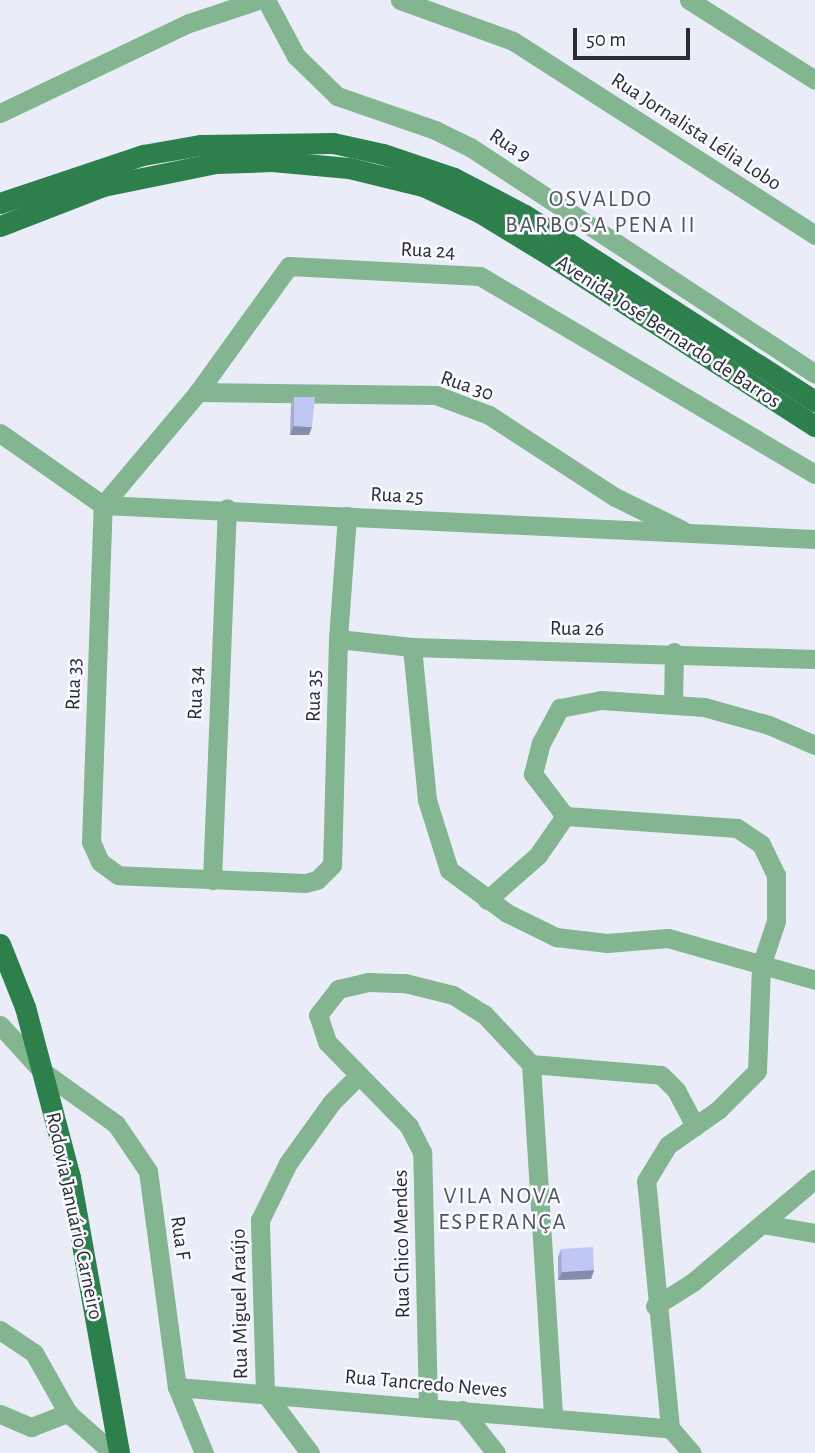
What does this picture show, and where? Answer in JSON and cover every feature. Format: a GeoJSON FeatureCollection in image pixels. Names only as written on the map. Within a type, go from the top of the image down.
{"type":"FeatureCollection","features":[{"type":"Feature","properties":{"kind":"main road","name":"Avenida José Bernardo de Barros"},"geometry":{"type":"LineString","coordinates":[[0,203],[103,167],[201,145],[258,141],[333,143],[383,154],[454,178],[525,215],[815,401]]}},
{"type":"Feature","properties":{"kind":"main road","name":"Avenida José Bernardo de Barros"},"geometry":{"type":"LineString","coordinates":[[0,226],[103,186],[216,163],[272,161],[349,168],[424,186],[479,212],[551,256],[815,426]]}},
{"type":"Feature","properties":{"kind":"main road","name":"Rodovia Januário Carneiro"},"geometry":{"type":"LineString","coordinates":[[0,944],[25,1007],[70,1177],[119,1453]]}},
{"type":"Feature","properties":{"kind":"street"},"geometry":{"type":"LineString","coordinates":[[0,113],[189,23],[258,0]]}},
{"type":"Feature","properties":{"kind":"street","name":"Rua 9"},"geometry":{"type":"LineString","coordinates":[[266,0],[296,56],[337,96],[470,147],[815,374]]}},
{"type":"Feature","properties":{"kind":"street","name":"Rua Jornalista Lélia Lobo"},"geometry":{"type":"LineString","coordinates":[[400,0],[513,41],[815,235]]}},
{"type":"Feature","properties":{"kind":"street"},"geometry":{"type":"LineString","coordinates":[[689,0],[815,80]]}},
{"type":"Feature","properties":{"kind":"street","name":"Rua 24"},"geometry":{"type":"LineString","coordinates":[[103,505],[198,392],[289,266],[480,276],[815,474]]}},
{"type":"Feature","properties":{"kind":"street","name":"Rua 30"},"geometry":{"type":"LineString","coordinates":[[198,392],[436,395],[489,415],[615,497],[689,534]]}},
{"type":"Feature","properties":{"kind":"street"},"geometry":{"type":"LineString","coordinates":[[0,433],[103,505]]}},
{"type":"Feature","properties":{"kind":"street","name":"Rua 25"},"geometry":{"type":"LineString","coordinates":[[103,505],[226,508],[815,539]]}},
{"type":"Feature","properties":{"kind":"street","name":"Rua 33"},"geometry":{"type":"LineString","coordinates":[[103,505],[91,842],[100,862],[118,874],[212,880]]}},
{"type":"Feature","properties":{"kind":"street","name":"Rua 34"},"geometry":{"type":"LineString","coordinates":[[212,880],[226,508]]}},
{"type":"Feature","properties":{"kind":"street","name":"Rua 35"},"geometry":{"type":"LineString","coordinates":[[212,880],[305,883],[325,875],[334,856],[338,639],[347,516]]}},
{"type":"Feature","properties":{"kind":"street","name":"Rua 26"},"geometry":{"type":"LineString","coordinates":[[338,639],[412,648],[674,652],[815,659]]}},
{"type":"Feature","properties":{"kind":"street"},"geometry":{"type":"LineString","coordinates":[[412,648],[426,800],[449,870],[486,900],[556,937],[607,943],[668,938],[815,980]]}},
{"type":"Feature","properties":{"kind":"street"},"geometry":{"type":"LineString","coordinates":[[673,703],[674,652]]}},
{"type":"Feature","properties":{"kind":"street"},"geometry":{"type":"LineString","coordinates":[[692,1453],[670,1428],[655,1306],[646,1181],[668,1145],[718,1110],[757,1071],[761,966],[776,921],[776,875],[761,844],[737,828],[565,816],[533,774],[541,743],[559,708],[601,700],[673,703],[769,725],[815,745]]}},
{"type":"Feature","properties":{"kind":"street"},"geometry":{"type":"LineString","coordinates":[[486,900],[538,855],[565,816]]}},
{"type":"Feature","properties":{"kind":"street","name":"Rua Chico Mendes"},"geometry":{"type":"LineString","coordinates":[[428,1407],[422,1152],[409,1126],[358,1077],[327,1042],[318,1015],[338,989],[368,982],[405,983],[453,995],[484,1014],[531,1064]]}},
{"type":"Feature","properties":{"kind":"street","name":"Rua F"},"geometry":{"type":"LineString","coordinates":[[0,1025],[42,1071],[116,1124],[148,1171],[177,1387],[204,1453]]}},
{"type":"Feature","properties":{"kind":"street"},"geometry":{"type":"LineString","coordinates":[[553,1418],[531,1064],[661,1075],[676,1090],[695,1126]]}},
{"type":"Feature","properties":{"kind":"street","name":"Rua Miguel Araújo"},"geometry":{"type":"LineString","coordinates":[[265,1393],[260,1220],[288,1163],[332,1102],[358,1077]]}},
{"type":"Feature","properties":{"kind":"street"},"geometry":{"type":"LineString","coordinates":[[655,1306],[763,1224],[815,1179]]}},
{"type":"Feature","properties":{"kind":"street"},"geometry":{"type":"LineString","coordinates":[[763,1224],[815,1233]]}},
{"type":"Feature","properties":{"kind":"street"},"geometry":{"type":"LineString","coordinates":[[0,1330],[34,1353],[68,1413],[113,1453]]}},
{"type":"Feature","properties":{"kind":"street","name":"Rua Tancredo Neves"},"geometry":{"type":"LineString","coordinates":[[177,1387],[670,1428]]}},
{"type":"Feature","properties":{"kind":"street"},"geometry":{"type":"LineString","coordinates":[[265,1393],[310,1453]]}},
{"type":"Feature","properties":{"kind":"street"},"geometry":{"type":"LineString","coordinates":[[462,1410],[496,1453]]}},
{"type":"Feature","properties":{"kind":"street"},"geometry":{"type":"LineString","coordinates":[[0,1415],[39,1427],[68,1413]]}},
{"type":"Feature","properties":{"kind":"building"},"geometry":{"type":"Polygon","coordinates":[[[294,397],[315,397],[312,427],[294,426],[294,397]]]}},
{"type":"Feature","properties":{"kind":"building"},"geometry":{"type":"Polygon","coordinates":[[[593,1247],[594,1270],[562,1272],[561,1249],[593,1247]]]}},
{"type":"Feature","properties":{"kind":"district","name":"OSVALDO BARBOSA PENA II"},"geometry":{"type":"Point","coordinates":[601,213]}},
{"type":"Feature","properties":{"kind":"district","name":"VILA NOVA ESPERANÇA"},"geometry":{"type":"Point","coordinates":[503,1210]}}]}
